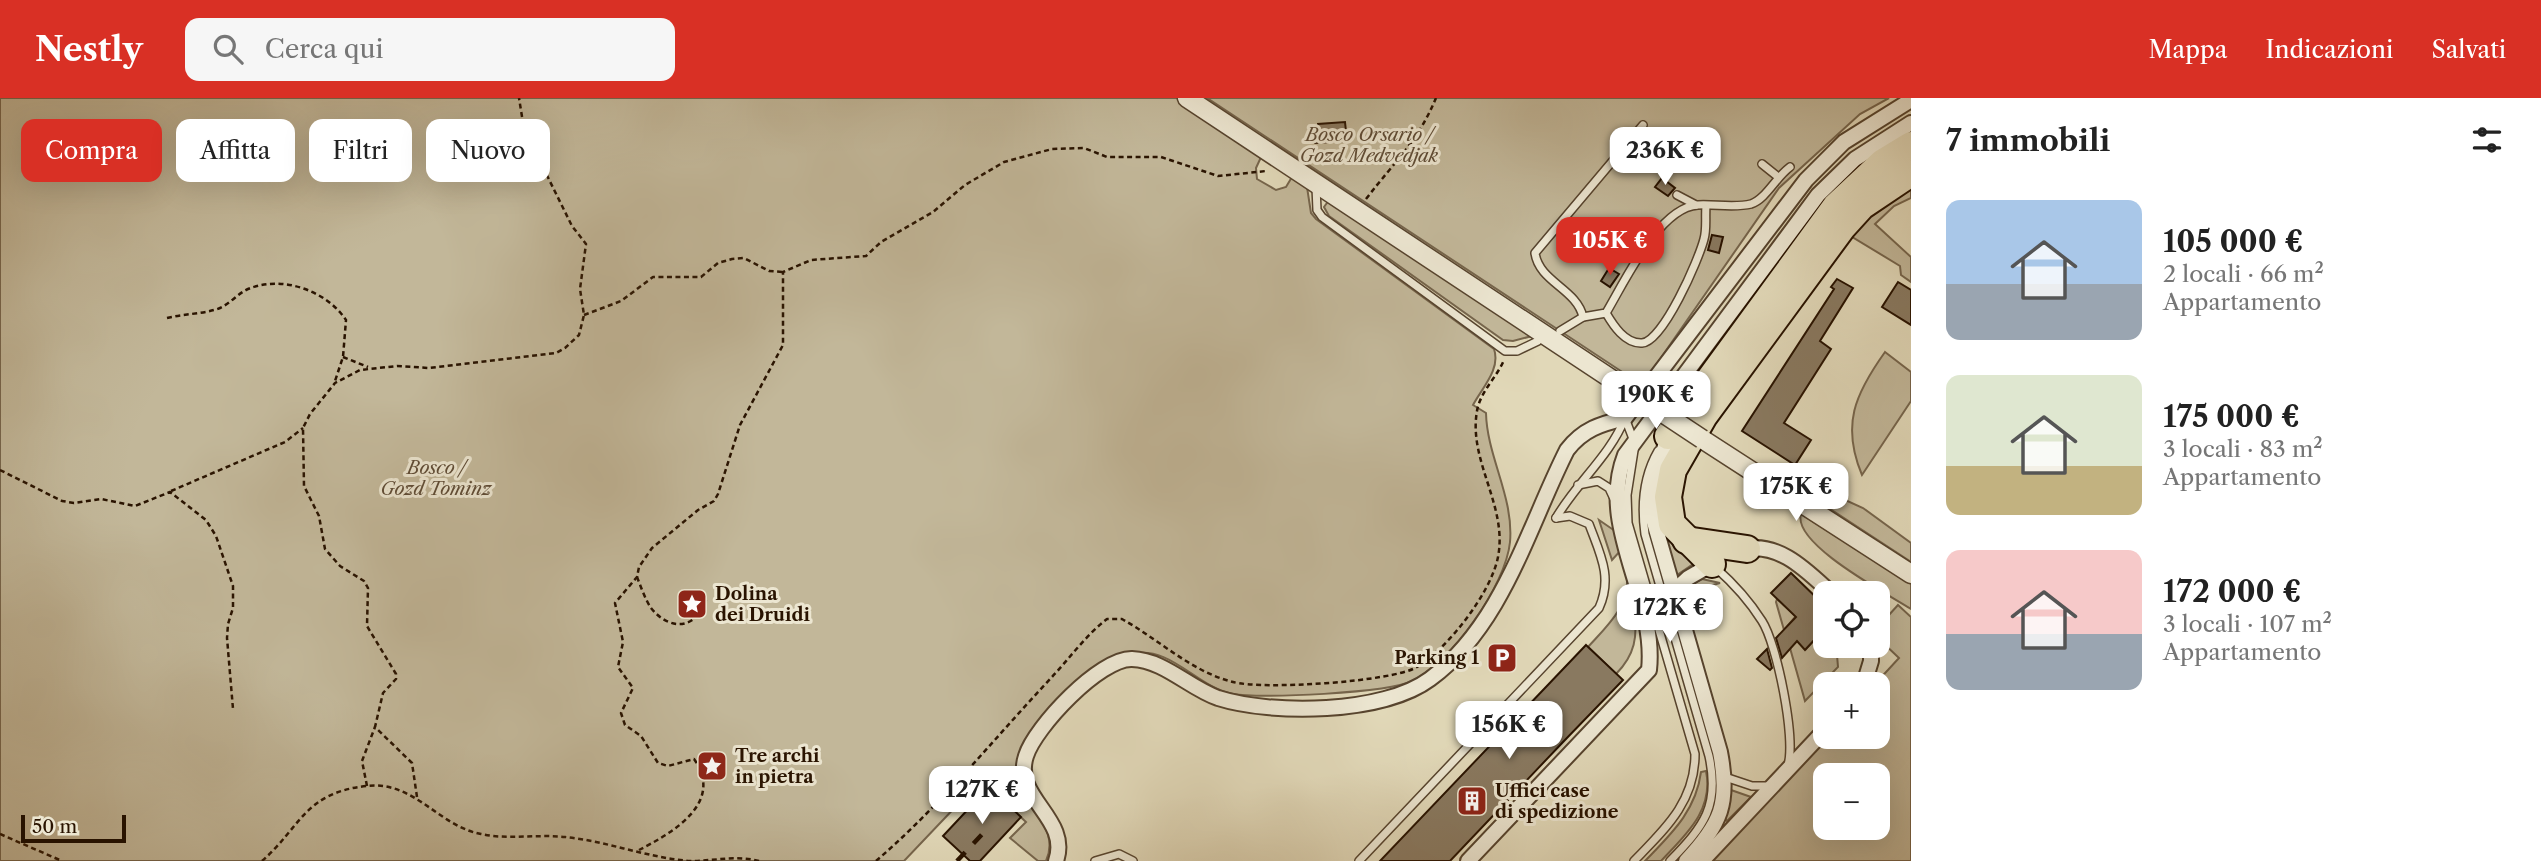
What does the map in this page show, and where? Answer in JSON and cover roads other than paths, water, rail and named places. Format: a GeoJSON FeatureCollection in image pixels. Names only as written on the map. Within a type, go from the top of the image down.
{"type":"FeatureCollection","features":[{"type":"Feature","properties":{"kind":"highway"},"geometry":{"type":"LineString","coordinates":[[1668,436],[1836,206],[1883,162],[1911,145]]}},
{"type":"Feature","properties":{"kind":"highway"},"geometry":{"type":"LineString","coordinates":[[1712,564],[1684,540],[1672,524],[1668,497],[1673,470],[1687,442],[1842,228],[1862,206],[1911,173]]}},
{"type":"Feature","properties":{"kind":"highway"},"geometry":{"type":"LineString","coordinates":[[1684,540],[1747,549]]}},
{"type":"Feature","properties":{"kind":"street"},"geometry":{"type":"LineString","coordinates":[[1187,98],[1911,574]]}},
{"type":"Feature","properties":{"kind":"street"},"geometry":{"type":"LineString","coordinates":[[1056,861],[1060,848],[1058,833],[1026,781],[1026,756],[1042,730],[1099,671],[1130,659],[1144,660],[1217,698],[1261,706],[1308,708],[1347,704],[1403,693],[1429,680],[1456,655],[1482,623],[1520,555],[1567,450],[1577,436],[1598,424],[1625,418],[1806,180],[1844,142],[1911,100]]}},
{"type":"Feature","properties":{"kind":"street"},"geometry":{"type":"LineString","coordinates":[[1468,861],[1649,670],[1651,649],[1646,611],[1616,502],[1619,471],[1634,444],[1818,195],[1855,159],[1911,122]]}},
{"type":"Feature","properties":{"kind":"street"},"geometry":{"type":"LineString","coordinates":[[1668,436],[1656,472],[1651,501],[1659,548],[1724,777],[1723,801],[1716,825],[1686,861]]}},
{"type":"Feature","properties":{"kind":"street"},"geometry":{"type":"LineString","coordinates":[[1673,592],[1688,578],[1712,564],[1747,549],[1789,557],[1817,581]]}},
{"type":"Feature","properties":{"kind":"street"},"geometry":{"type":"LineString","coordinates":[[1702,861],[1813,743]]}},
{"type":"Feature","properties":{"kind":"lane"},"geometry":{"type":"LineString","coordinates":[[1583,317],[1581,307],[1537,266],[1535,253],[1643,125]]}},
{"type":"Feature","properties":{"kind":"lane"},"geometry":{"type":"LineString","coordinates":[[1762,164],[1777,176]]}},
{"type":"Feature","properties":{"kind":"lane"},"geometry":{"type":"LineString","coordinates":[[1677,195],[1696,205],[1753,204],[1765,194],[1777,176],[1790,167]]}},
{"type":"Feature","properties":{"kind":"lane"},"geometry":{"type":"LineString","coordinates":[[1316,183],[1317,210],[1322,217],[1505,351],[1517,351],[1538,341]]}},
{"type":"Feature","properties":{"kind":"lane"},"geometry":{"type":"LineString","coordinates":[[1560,331],[1583,317],[1606,313],[1650,240],[1670,217],[1696,205]]}},
{"type":"Feature","properties":{"kind":"lane"},"geometry":{"type":"LineString","coordinates":[[1606,313],[1615,328],[1630,340],[1643,343],[1656,337],[1671,314],[1705,239],[1706,206]]}},
{"type":"Feature","properties":{"kind":"lane"},"geometry":{"type":"LineString","coordinates":[[1625,418],[1634,444],[1627,495],[1628,523],[1693,741],[1695,769],[1686,800],[1678,814],[1634,861]]}},
{"type":"Feature","properties":{"kind":"lane"},"geometry":{"type":"LineString","coordinates":[[1359,861],[1599,608],[1606,593],[1607,572],[1589,524],[1570,516],[1556,517],[1578,485],[1617,439],[1625,418]]}},
{"type":"Feature","properties":{"kind":"lane"},"geometry":{"type":"LineString","coordinates":[[1668,436],[1648,472],[1642,516],[1713,779],[1712,801],[1705,821],[1670,861]]}},
{"type":"Feature","properties":{"kind":"lane"},"geometry":{"type":"LineString","coordinates":[[1578,485],[1598,481],[1609,488],[1616,502]]}},
{"type":"Feature","properties":{"kind":"lane"},"geometry":{"type":"LineString","coordinates":[[1712,564],[1764,623],[1781,677],[1789,724],[1791,757],[1786,772]]}},
{"type":"Feature","properties":{"kind":"lane"},"geometry":{"type":"LineString","coordinates":[[1724,777],[1752,786],[1773,786]]}},
{"type":"Feature","properties":{"kind":"lane"},"geometry":{"type":"LineString","coordinates":[[1095,861],[1119,854],[1133,861]]}},
{"type":"Feature","properties":{"kind":"railway"},"geometry":{"type":"LineString","coordinates":[[957,861],[988,828]]}},
{"type":"Feature","properties":{"kind":"place","name":"Dolina dei Druidi"},"geometry":{"type":"Point","coordinates":[692,604]}},
{"type":"Feature","properties":{"kind":"place","name":"Parking 1"},"geometry":{"type":"Point","coordinates":[1502,658]}},
{"type":"Feature","properties":{"kind":"place","name":"Tre archi in pietra"},"geometry":{"type":"Point","coordinates":[712,766]}},
{"type":"Feature","properties":{"kind":"place","name":"Uffici case di spedizione"},"geometry":{"type":"Point","coordinates":[1472,801]}},
{"type":"Feature","properties":{"kind":"park label","name":"Bosco Orsario / Gozd Medvedjak"},"geometry":{"type":"Point","coordinates":[1369,145]}},
{"type":"Feature","properties":{"kind":"park label","name":"Bosco / Gozd Tominz"},"geometry":{"type":"Point","coordinates":[436,478]}}]}
